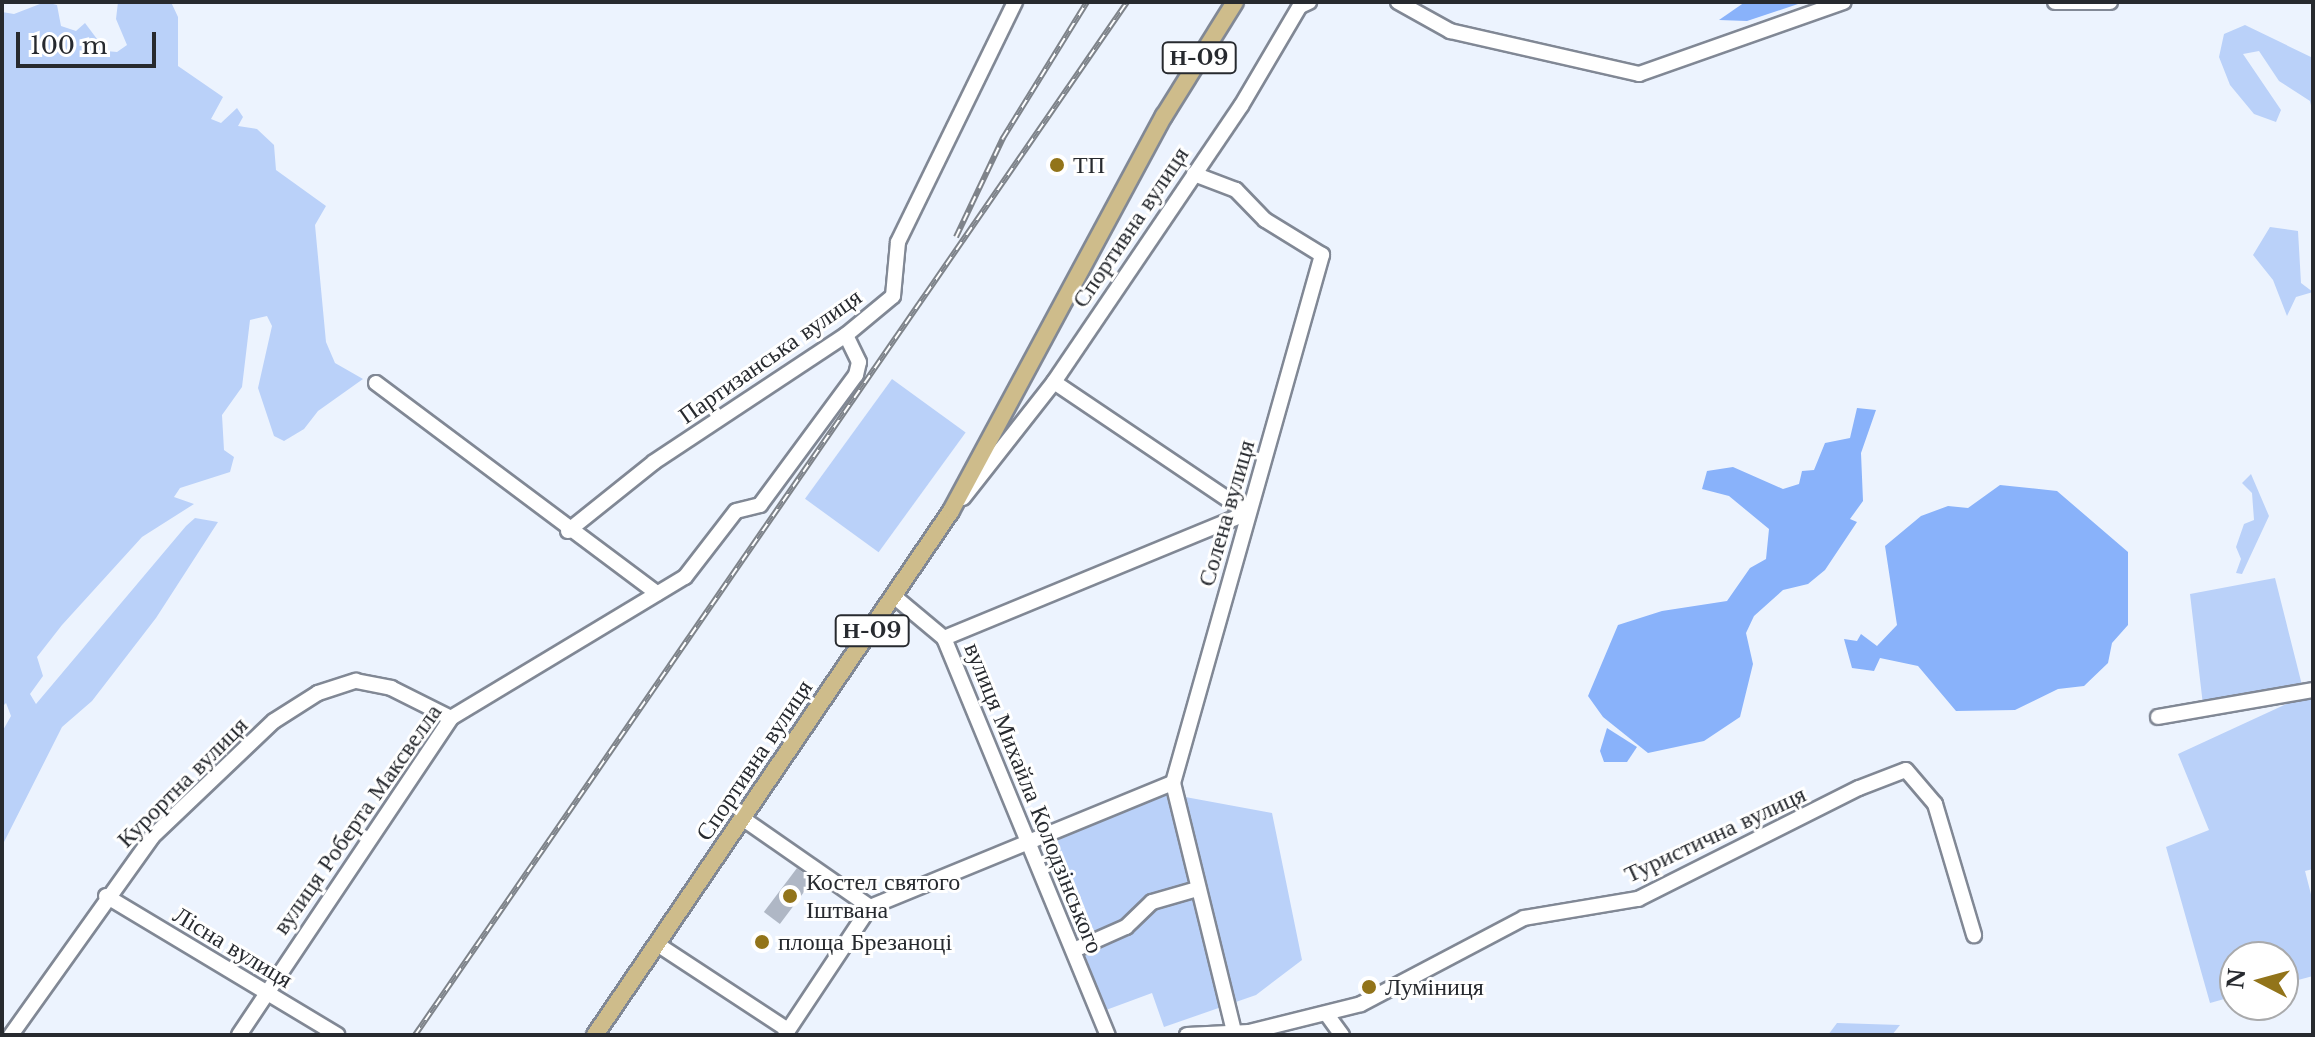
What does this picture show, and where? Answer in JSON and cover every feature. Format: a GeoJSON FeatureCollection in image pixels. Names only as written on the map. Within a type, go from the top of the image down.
{"type":"FeatureCollection","features":[{"type":"Feature","properties":{"kind":"main road","name":"Спортивна вулиця"},"geometry":{"type":"LineString","coordinates":[[595,1035],[951,511],[1164,116],[1235,2]]}},
{"type":"Feature","properties":{"kind":"street","name":"Партизанська вулиця"},"geometry":{"type":"LineString","coordinates":[[568,531],[654,462],[846,335],[893,296],[898,242],[1015,2]]}},
{"type":"Feature","properties":{"kind":"street","name":"Спортивна вулиця"},"geometry":{"type":"LineString","coordinates":[[951,511],[1054,382],[1194,174],[1300,6],[1309,2]]}},
{"type":"Feature","properties":{"kind":"street"},"geometry":{"type":"LineString","coordinates":[[1398,2],[1450,31],[1639,74],[1844,2]]}},
{"type":"Feature","properties":{"kind":"street"},"geometry":{"type":"LineString","coordinates":[[2055,2],[2110,2]]}},
{"type":"Feature","properties":{"kind":"street","name":"Солена вулиця"},"geometry":{"type":"LineString","coordinates":[[1173,783],[1322,255],[1265,220],[1236,190],[1194,174]]}},
{"type":"Feature","properties":{"kind":"street","name":"вулиця Роберта Максвелла"},"geometry":{"type":"LineString","coordinates":[[239,1035],[451,718],[685,577],[736,511],[760,505],[856,375],[859,362],[846,335]]}},
{"type":"Feature","properties":{"kind":"street"},"geometry":{"type":"LineString","coordinates":[[1054,382],[1248,513]]}},
{"type":"Feature","properties":{"kind":"street"},"geometry":{"type":"LineString","coordinates":[[376,383],[568,531],[657,593]]}},
{"type":"Feature","properties":{"kind":"street"},"geometry":{"type":"LineString","coordinates":[[944,638],[1248,513]]}},
{"type":"Feature","properties":{"kind":"street","name":"вулиця Михайла Колодзінського"},"geometry":{"type":"LineString","coordinates":[[895,597],[944,638],[1108,1035]]}},
{"type":"Feature","properties":{"kind":"street","name":"Курортна вулиця"},"geometry":{"type":"LineString","coordinates":[[11,1035],[106,896],[152,837],[274,721],[318,693],[356,681],[391,688],[451,718]]}},
{"type":"Feature","properties":{"kind":"street"},"geometry":{"type":"LineString","coordinates":[[2158,717],[2313,690]]}},
{"type":"Feature","properties":{"kind":"street","name":"Туристична вулиця"},"geometry":{"type":"LineString","coordinates":[[1187,1035],[1244,1033],[1328,1016],[1524,918],[1638,899],[1880,777],[1906,770],[1935,804],[1974,935]]}},
{"type":"Feature","properties":{"kind":"street"},"geometry":{"type":"LineString","coordinates":[[657,944],[785,1032],[870,907],[1173,783],[1197,889],[1244,1033]]}},
{"type":"Feature","properties":{"kind":"street"},"geometry":{"type":"LineString","coordinates":[[742,818],[870,907]]}},
{"type":"Feature","properties":{"kind":"street"},"geometry":{"type":"LineString","coordinates":[[1074,950],[1126,927],[1152,902],[1197,889]]}},
{"type":"Feature","properties":{"kind":"street","name":"Лісна вулиця"},"geometry":{"type":"LineString","coordinates":[[106,896],[337,1035]]}},
{"type":"Feature","properties":{"kind":"street"},"geometry":{"type":"LineString","coordinates":[[1328,1016],[1342,1035]]}},
{"type":"Feature","properties":{"kind":"shaded area"},"geometry":{"type":"Polygon","coordinates":[[[45,2],[57,5],[61,26],[76,31],[85,23],[106,51],[117,52],[127,45],[116,19],[118,2],[171,2],[178,17],[178,66],[223,97],[211,119],[221,123],[237,108],[243,117],[238,126],[257,129],[274,145],[276,170],[326,206],[315,225],[326,342],[335,363],[363,379],[318,411],[304,429],[284,441],[274,436],[258,388],[272,326],[267,316],[250,320],[242,387],[222,415],[224,450],[234,457],[230,472],[180,488],[174,497],[194,504],[142,537],[62,625],[37,657],[43,676],[30,694],[36,704],[186,526],[195,518],[218,522],[156,618],[92,701],[62,727],[2,846],[2,732],[11,716],[6,703],[2,707],[2,12],[14,14],[45,2]]]}},
{"type":"Feature","properties":{"kind":"shaded area"},"geometry":{"type":"Polygon","coordinates":[[[2245,25],[2313,58],[2313,114],[2310,101],[2279,81],[2259,51],[2243,54],[2281,110],[2276,122],[2254,114],[2230,85],[2219,57],[2224,34],[2245,25]]]}},
{"type":"Feature","properties":{"kind":"shaded area"},"geometry":{"type":"Polygon","coordinates":[[[2270,227],[2298,231],[2301,283],[2313,292],[2296,297],[2287,316],[2273,280],[2253,255],[2270,227]]]}},
{"type":"Feature","properties":{"kind":"shaded area"},"geometry":{"type":"Polygon","coordinates":[[[892,379],[966,432],[879,552],[805,499],[892,379]]]}},
{"type":"Feature","properties":{"kind":"shaded area"},"geometry":{"type":"Polygon","coordinates":[[[2251,474],[2269,516],[2242,574],[2236,573],[2241,559],[2236,547],[2244,524],[2254,520],[2252,493],[2242,483],[2251,474]]]}},
{"type":"Feature","properties":{"kind":"shaded area"},"geometry":{"type":"Polygon","coordinates":[[[2275,578],[2305,697],[2313,696],[2313,869],[2305,871],[2313,902],[2313,976],[2299,980],[2299,941],[2219,941],[2219,1000],[2210,1003],[2166,847],[2209,830],[2178,754],[2295,700],[2203,705],[2190,594],[2275,578]]]}},
{"type":"Feature","properties":{"kind":"shaded area"},"geometry":{"type":"Polygon","coordinates":[[[1169,794],[1272,813],[1302,960],[1256,995],[1164,1027],[1152,993],[1106,1010],[1042,843],[1169,794]]]}},
{"type":"Feature","properties":{"kind":"shaded area"},"geometry":{"type":"Polygon","coordinates":[[[1837,1023],[1900,1025],[1892,1035],[1828,1035],[1837,1023]]]}},
{"type":"Feature","properties":{"kind":"water"},"geometry":{"type":"Polygon","coordinates":[[[1745,2],[1804,2],[1747,21],[1719,20],[1745,2]]]}},
{"type":"Feature","properties":{"kind":"water"},"geometry":{"type":"Polygon","coordinates":[[[1857,408],[1876,410],[1861,453],[1863,501],[1850,519],[1857,522],[1825,570],[1808,584],[1783,590],[1754,616],[1746,633],[1753,664],[1740,717],[1704,741],[1648,753],[1603,717],[1588,696],[1618,625],[1662,611],[1727,601],[1750,568],[1766,559],[1769,529],[1729,496],[1702,489],[1707,471],[1733,467],[1783,489],[1799,484],[1802,471],[1814,470],[1825,443],[1850,438],[1857,408]]]}},
{"type":"Feature","properties":{"kind":"water"},"geometry":{"type":"Polygon","coordinates":[[[2000,485],[2057,491],[2128,552],[2128,625],[2112,643],[2108,663],[2084,686],[2058,689],[2015,710],[1956,711],[1918,666],[1880,658],[1874,671],[1852,668],[1844,639],[1857,641],[1861,634],[1877,646],[1897,625],[1885,546],[1921,516],[1948,506],[1968,508],[2000,485]]]}},
{"type":"Feature","properties":{"kind":"water"},"geometry":{"type":"Polygon","coordinates":[[[1607,728],[1637,747],[1627,762],[1604,762],[1600,751],[1607,728]]]}},
{"type":"Feature","properties":{"kind":"building","name":"Костел святого Іштвана"},"geometry":{"type":"Polygon","coordinates":[[[797,868],[813,880],[780,924],[764,912],[797,868]]]}},
{"type":"Feature","properties":{"kind":"railway"},"geometry":{"type":"LineString","coordinates":[[956,237],[1003,138],[1087,2]]}},
{"type":"Feature","properties":{"kind":"railway"},"geometry":{"type":"LineString","coordinates":[[415,1035],[1127,2]]}},
{"type":"Feature","properties":{"kind":"place","name":"ТП"},"geometry":{"type":"Point","coordinates":[1057,165]}},
{"type":"Feature","properties":{"kind":"place","name":"Костел святого Іштвана"},"geometry":{"type":"Point","coordinates":[790,896]}},
{"type":"Feature","properties":{"kind":"place","name":"площа Брезаноці"},"geometry":{"type":"Point","coordinates":[762,942]}},
{"type":"Feature","properties":{"kind":"place","name":"Луміниця"},"geometry":{"type":"Point","coordinates":[1369,987]}}]}
